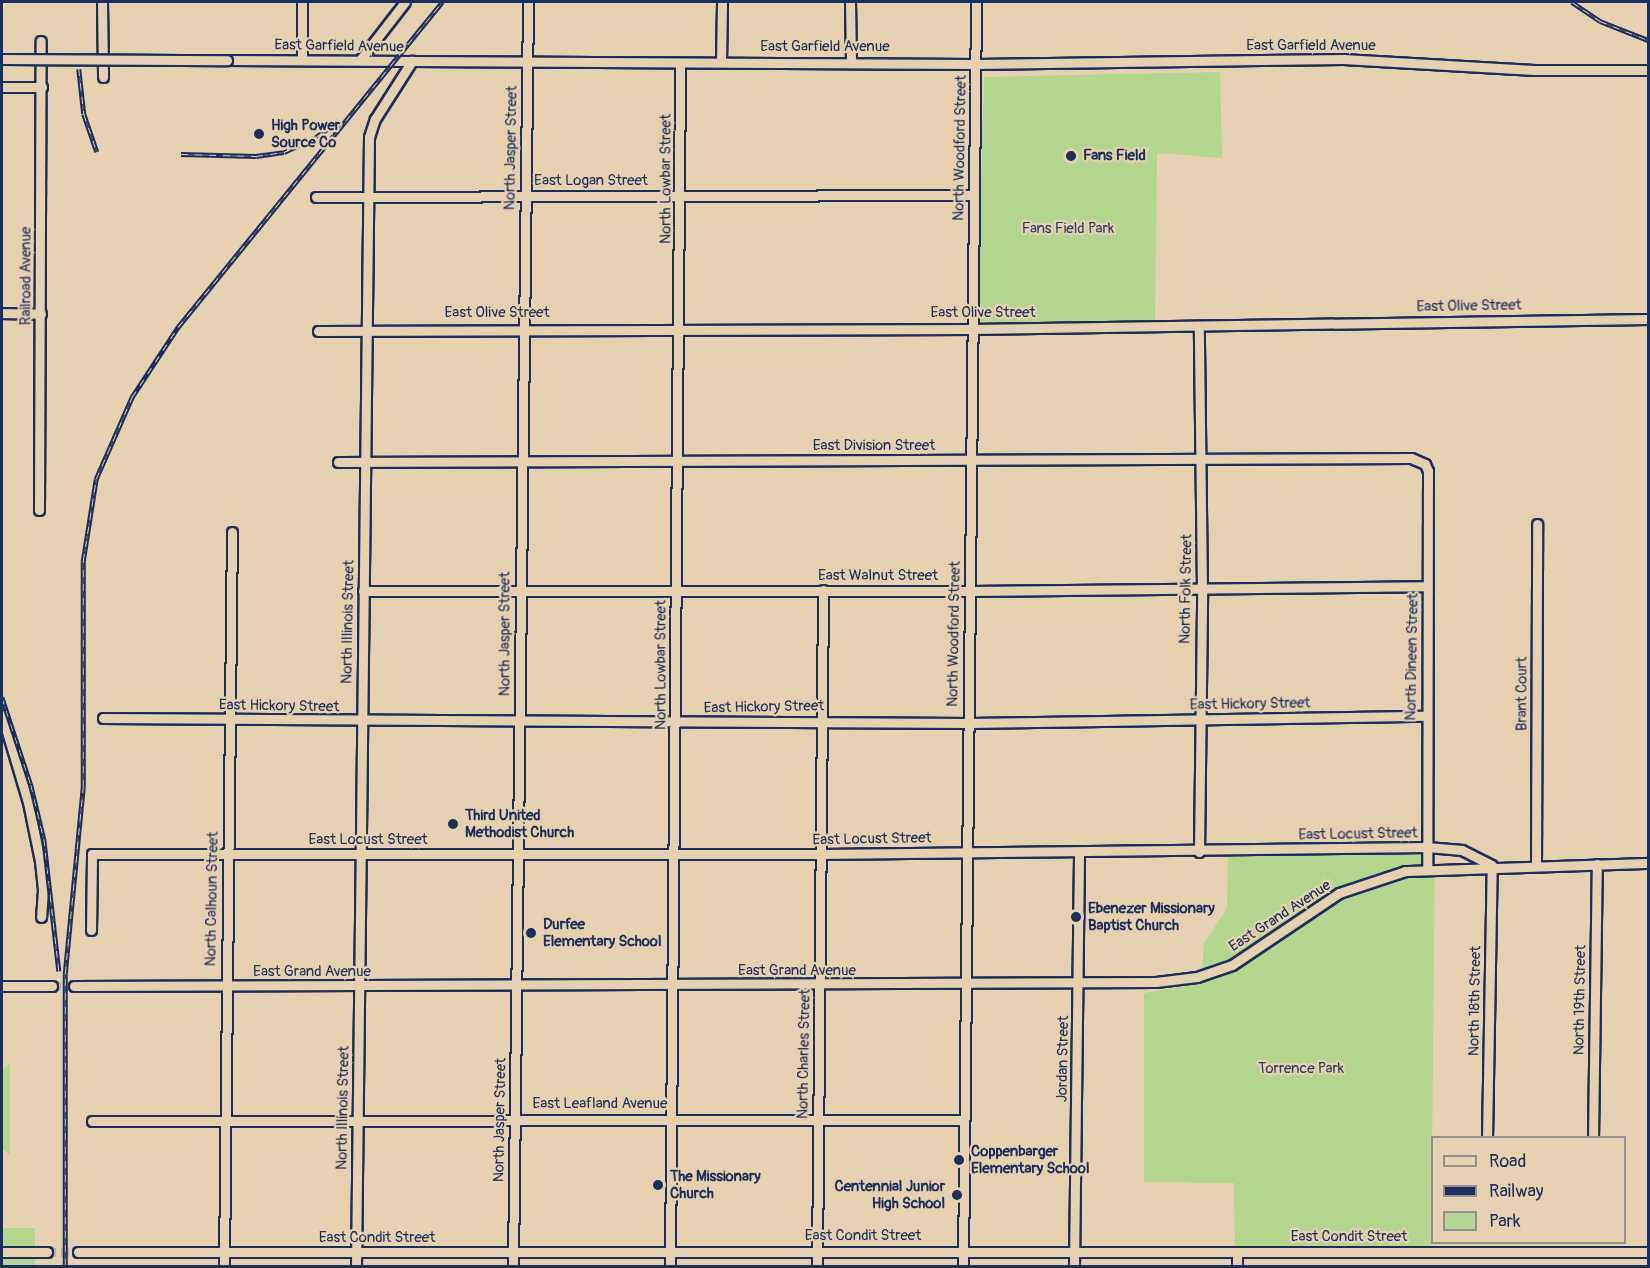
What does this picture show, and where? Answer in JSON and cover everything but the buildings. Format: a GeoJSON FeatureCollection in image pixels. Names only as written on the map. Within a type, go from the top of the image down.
{"type":"FeatureCollection","features":[{"type":"Feature","properties":{"kind":"street"},"geometry":{"type":"LineString","coordinates":[[102,2],[103,76]]}},
{"type":"Feature","properties":{"kind":"street"},"geometry":{"type":"LineString","coordinates":[[302,2],[302,60]]}},
{"type":"Feature","properties":{"kind":"street"},"geometry":{"type":"LineString","coordinates":[[360,60],[405,2]]}},
{"type":"Feature","properties":{"kind":"street","name":"North Jasper Street"},"geometry":{"type":"LineString","coordinates":[[513,1266],[516,1119],[516,855],[520,720],[521,462],[528,2]]}},
{"type":"Feature","properties":{"kind":"street"},"geometry":{"type":"LineString","coordinates":[[721,62],[722,2]]}},
{"type":"Feature","properties":{"kind":"street"},"geometry":{"type":"LineString","coordinates":[[850,2],[851,62]]}},
{"type":"Feature","properties":{"kind":"street","name":"North Woodford Street"},"geometry":{"type":"LineString","coordinates":[[963,1266],[976,2]]}},
{"type":"Feature","properties":{"kind":"street","name":"Railroad Avenue"},"geometry":{"type":"LineString","coordinates":[[39,510],[41,41]]}},
{"type":"Feature","properties":{"kind":"street","name":"East Garfield Avenue"},"geometry":{"type":"LineString","coordinates":[[2,59],[976,64],[1343,59],[1525,70],[1648,70]]}},
{"type":"Feature","properties":{"kind":"street","name":"North Illinois Street"},"geometry":{"type":"LineString","coordinates":[[356,1266],[369,136],[375,119],[412,61]]}},
{"type":"Feature","properties":{"kind":"street","name":"North Lowbar Street"},"geometry":{"type":"LineString","coordinates":[[670,1266],[680,328],[680,63]]}},
{"type":"Feature","properties":{"kind":"street"},"geometry":{"type":"LineString","coordinates":[[2,87],[42,87]]}},
{"type":"Feature","properties":{"kind":"street","name":"East Logan Street"},"geometry":{"type":"LineString","coordinates":[[316,197],[973,195]]}},
{"type":"Feature","properties":{"kind":"street"},"geometry":{"type":"LineString","coordinates":[[2,313],[41,314]]}},
{"type":"Feature","properties":{"kind":"street","name":"East Olive Street"},"geometry":{"type":"LineString","coordinates":[[318,331],[524,328],[1199,327],[1648,319]]}},
{"type":"Feature","properties":{"kind":"street","name":"North Folk Street"},"geometry":{"type":"LineString","coordinates":[[1199,327],[1202,590],[1199,852]]}},
{"type":"Feature","properties":{"kind":"street","name":"East Division Street"},"geometry":{"type":"LineString","coordinates":[[338,462],[1411,458]]}},
{"type":"Feature","properties":{"kind":"street","name":"North Dineen Street"},"geometry":{"type":"LineString","coordinates":[[1411,458],[1425,464],[1428,471],[1427,868]]}},
{"type":"Feature","properties":{"kind":"street","name":"Brant Court"},"geometry":{"type":"LineString","coordinates":[[1536,865],[1537,524]]}},
{"type":"Feature","properties":{"kind":"street","name":"North Calhoun Street"},"geometry":{"type":"LineString","coordinates":[[224,1266],[225,986],[232,532]]}},
{"type":"Feature","properties":{"kind":"street","name":"East Walnut Street"},"geometry":{"type":"LineString","coordinates":[[363,591],[1202,590],[1428,586]]}},
{"type":"Feature","properties":{"kind":"street","name":"North Charles Street"},"geometry":{"type":"LineString","coordinates":[[817,1266],[822,590]]}},
{"type":"Feature","properties":{"kind":"street"},"geometry":{"type":"LineString","coordinates":[[2,716],[40,861],[40,917]]}},
{"type":"Feature","properties":{"kind":"street","name":"East Hickory Street"},"geometry":{"type":"LineString","coordinates":[[103,718],[230,721],[969,723],[1426,717]]}},
{"type":"Feature","properties":{"kind":"street"},"geometry":{"type":"LineString","coordinates":[[2,755],[14,755]]}},
{"type":"Feature","properties":{"kind":"street","name":"East Locust Street"},"geometry":{"type":"LineString","coordinates":[[91,930],[92,854],[675,855],[1199,852],[1427,847],[1462,850],[1492,865],[1648,863]]}},
{"type":"Feature","properties":{"kind":"street","name":"Jordan Street"},"geometry":{"type":"LineString","coordinates":[[1074,1266],[1079,852]]}},
{"type":"Feature","properties":{"kind":"street","name":"North 19th Street"},"geometry":{"type":"LineString","coordinates":[[1593,1136],[1597,864]]}},
{"type":"Feature","properties":{"kind":"street","name":"East Grand Avenue"},"geometry":{"type":"LineString","coordinates":[[74,986],[965,986],[1156,982],[1197,977],[1254,952],[1339,893],[1372,879],[1427,868],[1492,865]]}},
{"type":"Feature","properties":{"kind":"street","name":"North 18th Street"},"geometry":{"type":"LineString","coordinates":[[1487,1136],[1492,865]]}},
{"type":"Feature","properties":{"kind":"street"},"geometry":{"type":"LineString","coordinates":[[2,986],[52,986]]}},
{"type":"Feature","properties":{"kind":"street","name":"East Leafland Avenue"},"geometry":{"type":"LineString","coordinates":[[92,1121],[224,1119],[964,1120]]}},
{"type":"Feature","properties":{"kind":"street","name":"East Condit Street"},"geometry":{"type":"LineString","coordinates":[[78,1252],[1237,1252],[1486,1247],[1592,1247],[1648,1252]]}},
{"type":"Feature","properties":{"kind":"street"},"geometry":{"type":"LineString","coordinates":[[2,1252],[47,1252]]}},
{"type":"Feature","properties":{"kind":"street"},"geometry":{"type":"LineString","coordinates":[[1237,1252],[1237,1266]]}},
{"type":"Feature","properties":{"kind":"green space","name":"Fans Field Park"},"geometry":{"type":"Polygon","coordinates":[[[1220,72],[1222,158],[1157,153],[1155,320],[977,324],[984,77],[1220,72]]]}},
{"type":"Feature","properties":{"kind":"green space","name":"Torrence Park"},"geometry":{"type":"Polygon","coordinates":[[[1435,853],[1431,1248],[1235,1248],[1234,1183],[1144,1182],[1144,993],[1201,983],[1204,944],[1227,908],[1228,856],[1435,853]]]}},
{"type":"Feature","properties":{"kind":"green space"},"geometry":{"type":"Polygon","coordinates":[[[10,1062],[10,1155],[2,1149],[2,1071],[10,1062]]]}},
{"type":"Feature","properties":{"kind":"green space"},"geometry":{"type":"Polygon","coordinates":[[[2,1228],[35,1228],[35,1266],[2,1266],[2,1228]]]}},
{"type":"Feature","properties":{"kind":"tunnel"},"geometry":{"type":"LineString","coordinates":[[52,986],[74,986]]}},
{"type":"Feature","properties":{"kind":"tunnel"},"geometry":{"type":"LineString","coordinates":[[47,1252],[78,1252]]}},
{"type":"Feature","properties":{"kind":"railway"},"geometry":{"type":"LineString","coordinates":[[65,1266],[65,974],[83,787],[83,561],[96,479],[132,397],[178,327],[442,2]]}},
{"type":"Feature","properties":{"kind":"railway"},"geometry":{"type":"LineString","coordinates":[[1572,2],[1600,21],[1648,40]]}},
{"type":"Feature","properties":{"kind":"railway"},"geometry":{"type":"LineString","coordinates":[[79,69],[84,114],[97,152]]}},
{"type":"Feature","properties":{"kind":"railway"},"geometry":{"type":"LineString","coordinates":[[181,154],[256,156],[284,152],[316,137],[338,121]]}},
{"type":"Feature","properties":{"kind":"railway"},"geometry":{"type":"LineString","coordinates":[[2,697],[31,785],[44,839],[59,971]]}},
{"type":"Feature","properties":{"kind":"place","name":"High Power Source Co"},"geometry":{"type":"Point","coordinates":[259,134]}},
{"type":"Feature","properties":{"kind":"place","name":"Fans Field"},"geometry":{"type":"Point","coordinates":[1071,156]}},
{"type":"Feature","properties":{"kind":"place","name":"Third United Methodist Church"},"geometry":{"type":"Point","coordinates":[453,824]}},
{"type":"Feature","properties":{"kind":"place","name":"Ebenezer Missionary Baptist Church"},"geometry":{"type":"Point","coordinates":[1076,917]}},
{"type":"Feature","properties":{"kind":"place","name":"Durfee Elementary School"},"geometry":{"type":"Point","coordinates":[531,933]}},
{"type":"Feature","properties":{"kind":"place","name":"Coppenbarger Elementary School"},"geometry":{"type":"Point","coordinates":[959,1160]}},
{"type":"Feature","properties":{"kind":"place","name":"The Missionary Church"},"geometry":{"type":"Point","coordinates":[658,1185]}},
{"type":"Feature","properties":{"kind":"place","name":"Centennial Junior High School"},"geometry":{"type":"Point","coordinates":[957,1195]}}]}
